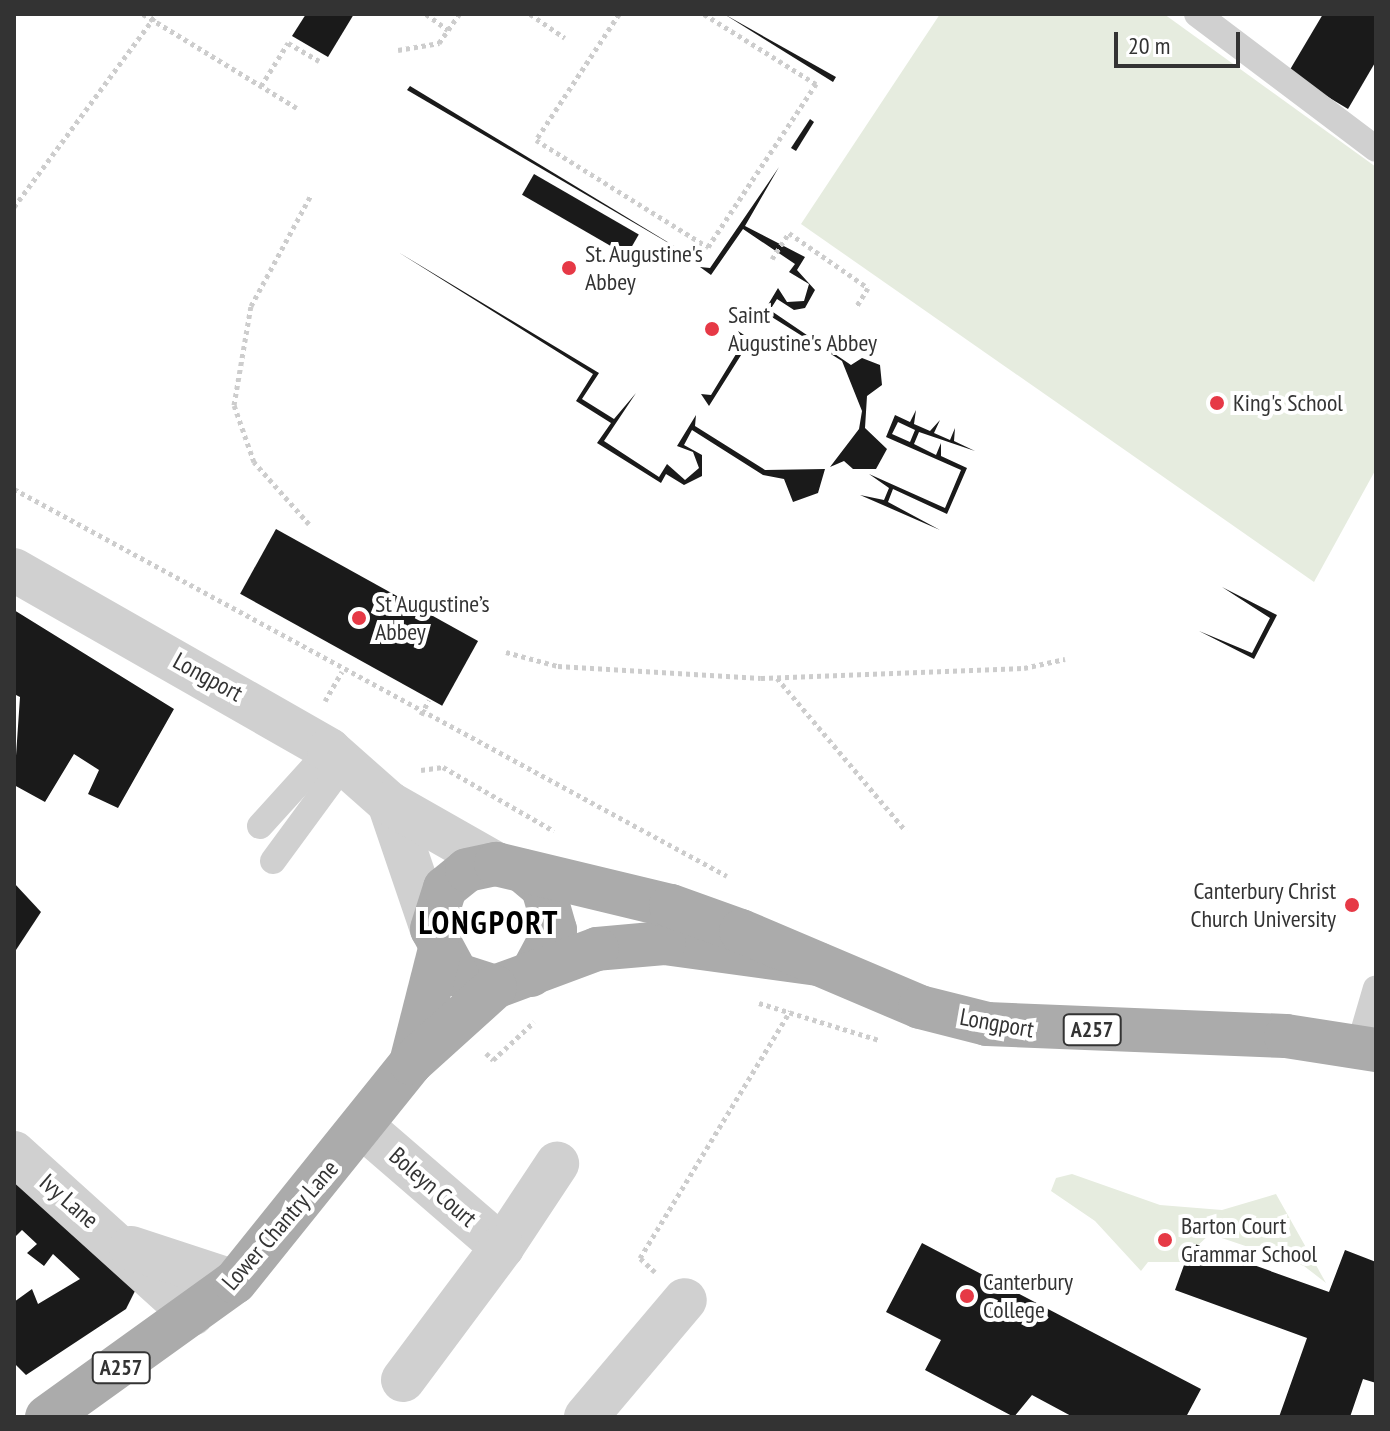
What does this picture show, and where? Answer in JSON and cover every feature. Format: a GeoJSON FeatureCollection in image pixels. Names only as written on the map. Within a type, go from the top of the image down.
{"type":"FeatureCollection","features":[{"type":"Feature","properties":{"kind":"main road","name":"Longport"},"geometry":{"type":"LineString","coordinates":[[436,941],[445,888],[467,870],[509,868],[589,880],[671,906],[920,1007],[987,1024],[1271,1035],[1367,1048]]}},
{"type":"Feature","properties":{"kind":"main road","name":"Longport"},"geometry":{"type":"LineString","coordinates":[[509,868],[543,888],[555,930],[513,981]]}},
{"type":"Feature","properties":{"kind":"main road"},"geometry":{"type":"LineString","coordinates":[[436,941],[457,975],[513,981]]}},
{"type":"Feature","properties":{"kind":"main road","name":"Lower Chantry Lane"},"geometry":{"type":"LineString","coordinates":[[411,1063],[436,941]]}},
{"type":"Feature","properties":{"kind":"main road","name":"Longport"},"geometry":{"type":"LineString","coordinates":[[513,981],[597,949],[664,943],[818,964]]}},
{"type":"Feature","properties":{"kind":"main road","name":"Lower Chantry Lane"},"geometry":{"type":"LineString","coordinates":[[47,1417],[235,1282],[363,1127],[411,1063],[513,981]]}},
{"type":"Feature","properties":{"kind":"street","name":"Longport"},"geometry":{"type":"LineString","coordinates":[[14,570],[337,756],[389,803],[509,868]]}},
{"type":"Feature","properties":{"kind":"street","name":"Longport"},"geometry":{"type":"LineString","coordinates":[[389,803],[414,860],[436,941]]}},
{"type":"Feature","properties":{"kind":"street","name":"Boleyn Court"},"geometry":{"type":"LineString","coordinates":[[363,1127],[502,1247]]}},
{"type":"Feature","properties":{"kind":"street","name":"Ivy Lane"},"geometry":{"type":"LineString","coordinates":[[14,1153],[125,1246],[192,1314]]}},
{"type":"Feature","properties":{"kind":"street"},"geometry":{"type":"LineString","coordinates":[[403,1380],[502,1247],[557,1164]]}},
{"type":"Feature","properties":{"kind":"street","name":"Ivy Lane"},"geometry":{"type":"LineString","coordinates":[[125,1246],[235,1282]]}},
{"type":"Feature","properties":{"kind":"street"},"geometry":{"type":"LineString","coordinates":[[586,1417],[685,1300]]}},
{"type":"Feature","properties":{"kind":"lane"},"geometry":{"type":"LineString","coordinates":[[1197,14],[1376,149]]}},
{"type":"Feature","properties":{"kind":"lane"},"geometry":{"type":"LineString","coordinates":[[260,826],[337,756]]}},
{"type":"Feature","properties":{"kind":"lane"},"geometry":{"type":"LineString","coordinates":[[273,861],[337,756]]}},
{"type":"Feature","properties":{"kind":"lane"},"geometry":{"type":"LineString","coordinates":[[1367,1048],[1376,988]]}},
{"type":"Feature","properties":{"kind":"path"},"geometry":{"type":"LineString","coordinates":[[143,14],[155,17],[297,108]]}},
{"type":"Feature","properties":{"kind":"path"},"geometry":{"type":"LineString","coordinates":[[426,14],[448,30]]}},
{"type":"Feature","properties":{"kind":"path"},"geometry":{"type":"LineString","coordinates":[[398,50],[439,43],[459,14]]}},
{"type":"Feature","properties":{"kind":"path"},"geometry":{"type":"LineString","coordinates":[[530,14],[565,38]]}},
{"type":"Feature","properties":{"kind":"path"},"geometry":{"type":"LineString","coordinates":[[619,14],[536,140],[708,247],[816,84],[704,14]]}},
{"type":"Feature","properties":{"kind":"path"},"geometry":{"type":"LineString","coordinates":[[14,207],[155,17]]}},
{"type":"Feature","properties":{"kind":"path"},"geometry":{"type":"LineString","coordinates":[[261,86],[288,43],[319,61]]}},
{"type":"Feature","properties":{"kind":"path"},"geometry":{"type":"LineString","coordinates":[[309,524],[254,462],[239,432],[234,389],[251,306],[311,195]]}},
{"type":"Feature","properties":{"kind":"path"},"geometry":{"type":"LineString","coordinates":[[772,259],[789,233],[868,288],[856,307]]}},
{"type":"Feature","properties":{"kind":"path"},"geometry":{"type":"LineString","coordinates":[[14,489],[421,715],[740,883]]}},
{"type":"Feature","properties":{"kind":"path"},"geometry":{"type":"LineString","coordinates":[[506,652],[558,666],[776,678],[1024,668],[1065,659]]}},
{"type":"Feature","properties":{"kind":"path"},"geometry":{"type":"LineString","coordinates":[[776,678],[906,831]]}},
{"type":"Feature","properties":{"kind":"path"},"geometry":{"type":"LineString","coordinates":[[421,715],[429,700]]}},
{"type":"Feature","properties":{"kind":"path"},"geometry":{"type":"LineString","coordinates":[[640,1258],[793,1006]]}},
{"type":"Feature","properties":{"kind":"shaded area","name":"King's School"},"geometry":{"type":"Polygon","coordinates":[[[940,14],[1164,14],[1376,167],[1376,469],[1314,582],[801,224],[940,14]]]}},
{"type":"Feature","properties":{"kind":"shaded area"},"geometry":{"type":"Polygon","coordinates":[[[1072,1174],[1160,1205],[1222,1210],[1276,1194],[1326,1283],[1304,1266],[1210,1234],[1180,1262],[1148,1262],[1141,1271],[1095,1221],[1051,1191],[1056,1178],[1072,1174]]]}},
{"type":"Feature","properties":{"kind":"building"},"geometry":{"type":"Polygon","coordinates":[[[306,14],[354,14],[328,57],[292,36],[306,14]]]}},
{"type":"Feature","properties":{"kind":"building"},"geometry":{"type":"Polygon","coordinates":[[[724,14],[836,77],[833,82],[724,14]]]}},
{"type":"Feature","properties":{"kind":"building"},"geometry":{"type":"Polygon","coordinates":[[[1323,14],[1376,14],[1376,61],[1348,109],[1288,73],[1323,14]]]}},
{"type":"Feature","properties":{"kind":"building"},"geometry":{"type":"Polygon","coordinates":[[[410,86],[689,255],[407,90],[410,86]]]}},
{"type":"Feature","properties":{"kind":"building"},"geometry":{"type":"Polygon","coordinates":[[[810,119],[814,122],[796,151],[791,148],[810,119]]]}},
{"type":"Feature","properties":{"kind":"building"},"geometry":{"type":"Polygon","coordinates":[[[779,167],[745,226],[805,257],[797,270],[815,290],[805,308],[794,310],[777,299],[770,310],[851,365],[862,358],[880,365],[882,385],[867,396],[865,428],[887,449],[876,469],[853,469],[844,461],[830,467],[859,429],[862,411],[842,361],[767,314],[760,318],[778,288],[787,302],[804,301],[809,284],[789,272],[795,264],[743,229],[711,275],[700,267],[710,268],[779,167]]]}},
{"type":"Feature","properties":{"kind":"building"},"geometry":{"type":"Polygon","coordinates":[[[534,174],[639,234],[627,255],[522,195],[534,174]]]}},
{"type":"Feature","properties":{"kind":"building"},"geometry":{"type":"Polygon","coordinates":[[[398,252],[599,373],[582,399],[614,419],[636,393],[604,441],[659,477],[667,464],[685,480],[699,468],[693,452],[677,446],[696,415],[695,426],[765,470],[825,469],[818,493],[793,502],[784,479],[763,475],[692,430],[684,445],[702,455],[702,476],[684,485],[666,474],[661,483],[597,443],[611,423],[576,401],[593,374],[398,252]]]}},
{"type":"Feature","properties":{"kind":"building"},"geometry":{"type":"Polygon","coordinates":[[[738,331],[768,351],[748,344],[709,406],[701,394],[711,395],[744,341],[738,331]]]}},
{"type":"Feature","properties":{"kind":"building"},"geometry":{"type":"Polygon","coordinates":[[[916,410],[914,424],[930,431],[940,420],[934,433],[950,440],[955,428],[954,441],[975,451],[919,432],[914,444],[936,455],[941,443],[941,456],[967,468],[947,514],[893,489],[888,502],[940,530],[860,495],[884,500],[889,488],[869,474],[945,508],[961,470],[886,437],[895,415],[910,422],[916,410]],[[898,422],[892,434],[910,442],[915,430],[898,422]]]}},
{"type":"Feature","properties":{"kind":"building","name":"St Augustine’s Abbey"},"geometry":{"type":"Polygon","coordinates":[[[276,529],[478,641],[442,706],[240,594],[276,529]]]}},
{"type":"Feature","properties":{"kind":"building"},"geometry":{"type":"Polygon","coordinates":[[[1222,587],[1277,615],[1254,659],[1199,631],[1252,653],[1270,618],[1222,587]]]}},
{"type":"Feature","properties":{"kind":"building"},"geometry":{"type":"Polygon","coordinates":[[[14,610],[174,709],[118,808],[88,794],[99,770],[74,754],[45,802],[14,785],[20,697],[14,694],[14,610]]]}},
{"type":"Feature","properties":{"kind":"building"},"geometry":{"type":"Polygon","coordinates":[[[14,883],[41,912],[14,953],[14,883]]]}},
{"type":"Feature","properties":{"kind":"building"},"geometry":{"type":"Polygon","coordinates":[[[14,1175],[135,1291],[126,1309],[26,1375],[14,1363],[14,1302],[32,1289],[38,1304],[80,1279],[53,1254],[44,1266],[27,1253],[37,1244],[22,1230],[14,1238],[14,1175]]]}},
{"type":"Feature","properties":{"kind":"building"},"geometry":{"type":"Polygon","coordinates":[[[922,1243],[1201,1389],[1186,1417],[1073,1417],[1032,1395],[1014,1417],[925,1370],[941,1340],[886,1312],[922,1243]]]}},
{"type":"Feature","properties":{"kind":"building","name":"Barton Court Grammar School"},"geometry":{"type":"Polygon","coordinates":[[[1192,1243],[1329,1292],[1345,1250],[1376,1262],[1376,1383],[1363,1379],[1350,1417],[1279,1417],[1307,1338],[1175,1290],[1192,1243]]]}},
{"type":"Feature","properties":{"kind":"place","name":"St. Augustine's Abbey"},"geometry":{"type":"Point","coordinates":[569,268]}},
{"type":"Feature","properties":{"kind":"place","name":"Saint Augustine's Abbey"},"geometry":{"type":"Point","coordinates":[712,329]}},
{"type":"Feature","properties":{"kind":"place","name":"King's School"},"geometry":{"type":"Point","coordinates":[1217,403]}},
{"type":"Feature","properties":{"kind":"place","name":"St Augustine’s Abbey"},"geometry":{"type":"Point","coordinates":[359,618]}},
{"type":"Feature","properties":{"kind":"place","name":"Canterbury Christ Church University"},"geometry":{"type":"Point","coordinates":[1352,905]}},
{"type":"Feature","properties":{"kind":"place","name":"Barton Court Grammar School"},"geometry":{"type":"Point","coordinates":[1165,1240]}},
{"type":"Feature","properties":{"kind":"place","name":"Canterbury College"},"geometry":{"type":"Point","coordinates":[967,1296]}},
{"type":"Feature","properties":{"kind":"district","name":"LONGPORT"},"geometry":{"type":"Point","coordinates":[489,922]}}]}
